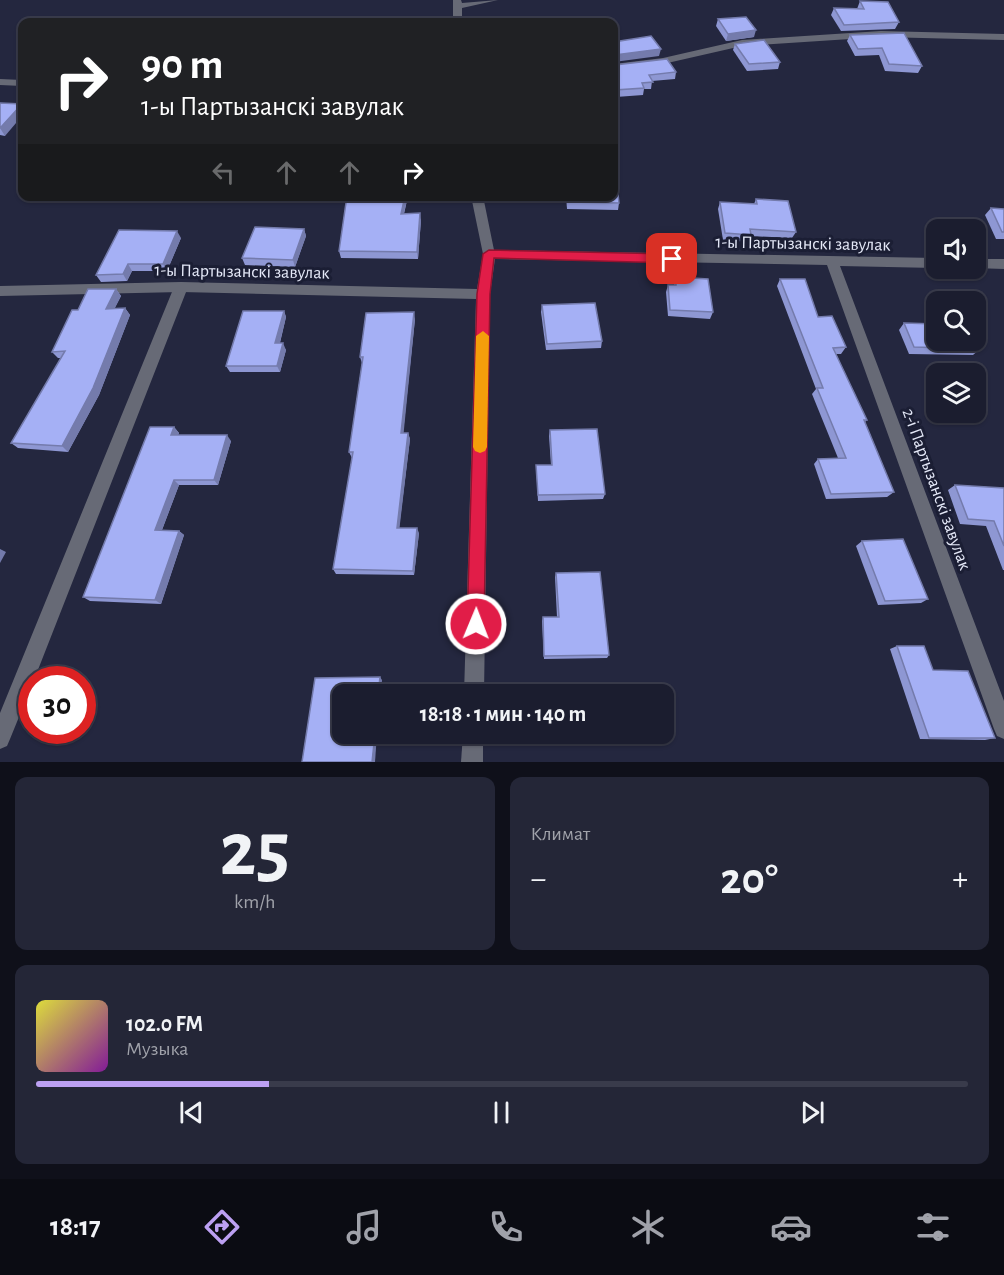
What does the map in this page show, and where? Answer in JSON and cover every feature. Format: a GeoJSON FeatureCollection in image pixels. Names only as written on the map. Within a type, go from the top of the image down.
{"type":"FeatureCollection","features":[{"type":"Feature","properties":{"kind":"street"},"geometry":{"type":"LineString","coordinates":[[458,18],[457,3],[494,0]]}},
{"type":"Feature","properties":{"kind":"street"},"geometry":{"type":"LineString","coordinates":[[618,67],[663,61],[742,43],[882,34],[1004,37]]}},
{"type":"Feature","properties":{"kind":"street"},"geometry":{"type":"LineString","coordinates":[[0,82],[18,83]]}},
{"type":"Feature","properties":{"kind":"street"},"geometry":{"type":"LineString","coordinates":[[474,684],[483,294],[489,254],[478,201]]}},
{"type":"Feature","properties":{"kind":"street","name":"1-ы Партызанскі завулак"},"geometry":{"type":"LineString","coordinates":[[489,254],[926,263]]}},
{"type":"Feature","properties":{"kind":"street","name":"2-і Партызанскі завулак"},"geometry":{"type":"LineString","coordinates":[[832,262],[1004,729]]}},
{"type":"Feature","properties":{"kind":"street"},"geometry":{"type":"LineString","coordinates":[[986,264],[1004,264]]}},
{"type":"Feature","properties":{"kind":"street"},"geometry":{"type":"LineString","coordinates":[[0,739],[181,287]]}},
{"type":"Feature","properties":{"kind":"street","name":"1-ы Партызанскі завулак"},"geometry":{"type":"LineString","coordinates":[[0,291],[181,287],[483,294]]}},
{"type":"Feature","properties":{"kind":"street"},"geometry":{"type":"LineString","coordinates":[[472,762],[473,744]]}},
{"type":"Feature","properties":{"kind":"building"},"geometry":{"type":"Polygon","coordinates":[[[860,1],[888,2],[899,22],[844,25],[834,8],[864,9],[860,1]]]}},
{"type":"Feature","properties":{"kind":"building"},"geometry":{"type":"Polygon","coordinates":[[[746,17],[756,30],[728,34],[718,19],[746,17]]]}},
{"type":"Feature","properties":{"kind":"building"},"geometry":{"type":"Polygon","coordinates":[[[904,33],[922,66],[889,64],[882,48],[858,49],[850,35],[904,33]]]}},
{"type":"Feature","properties":{"kind":"building"},"geometry":{"type":"Polygon","coordinates":[[[651,36],[661,49],[618,55],[618,41],[651,36]]]}},
{"type":"Feature","properties":{"kind":"building"},"geometry":{"type":"Polygon","coordinates":[[[764,40],[780,62],[749,64],[735,44],[764,40]]]}},
{"type":"Feature","properties":{"kind":"building"},"geometry":{"type":"Polygon","coordinates":[[[667,59],[676,72],[649,75],[653,82],[642,83],[644,88],[618,90],[618,65],[667,59]]]}},
{"type":"Feature","properties":{"kind":"building"},"geometry":{"type":"Polygon","coordinates":[[[0,103],[18,104],[18,108],[0,128],[0,103]]]}},
{"type":"Feature","properties":{"kind":"building"},"geometry":{"type":"Polygon","coordinates":[[[618,194],[619,203],[568,202],[618,201],[618,194]]]}},
{"type":"Feature","properties":{"kind":"building"},"geometry":{"type":"Polygon","coordinates":[[[756,199],[788,201],[796,232],[750,229],[751,235],[725,233],[720,202],[757,204],[756,199]]]}},
{"type":"Feature","properties":{"kind":"building"},"geometry":{"type":"Polygon","coordinates":[[[346,201],[404,201],[401,214],[420,213],[417,252],[339,251],[346,201]]]}},
{"type":"Feature","properties":{"kind":"building"},"geometry":{"type":"Polygon","coordinates":[[[991,208],[1004,209],[1004,232],[1002,232],[991,208]]]}},
{"type":"Feature","properties":{"kind":"building"},"geometry":{"type":"Polygon","coordinates":[[[255,227],[304,229],[293,260],[242,258],[255,227]]]}},
{"type":"Feature","properties":{"kind":"building"},"geometry":{"type":"Polygon","coordinates":[[[119,230],[177,231],[163,264],[128,264],[123,274],[96,275],[119,230]]]}},
{"type":"Feature","properties":{"kind":"building"},"geometry":{"type":"Polygon","coordinates":[[[676,277],[708,279],[713,312],[670,310],[668,285],[676,285],[676,277]]]}},
{"type":"Feature","properties":{"kind":"building"},"geometry":{"type":"Polygon","coordinates":[[[780,279],[805,279],[818,317],[832,316],[846,347],[833,348],[867,420],[864,420],[894,492],[831,494],[818,459],[846,458],[817,388],[823,388],[780,279]]]}},
{"type":"Feature","properties":{"kind":"building"},"geometry":{"type":"Polygon","coordinates":[[[88,289],[116,289],[106,309],[125,308],[93,388],[62,446],[11,443],[65,351],[52,352],[72,310],[78,310],[88,289]]]}},
{"type":"Feature","properties":{"kind":"building"},"geometry":{"type":"Polygon","coordinates":[[[595,303],[602,341],[547,344],[542,305],[595,303]]]}},
{"type":"Feature","properties":{"kind":"building"},"geometry":{"type":"Polygon","coordinates":[[[243,311],[284,311],[275,343],[283,343],[277,366],[226,366],[243,311]]]}},
{"type":"Feature","properties":{"kind":"building"},"geometry":{"type":"Polygon","coordinates":[[[414,312],[401,433],[408,433],[397,528],[417,528],[413,571],[333,569],[353,452],[349,452],[363,357],[360,357],[366,313],[414,312]]]}},
{"type":"Feature","properties":{"kind":"building"},"geometry":{"type":"Polygon","coordinates":[[[904,323],[926,324],[926,347],[914,347],[904,323]]]}},
{"type":"Feature","properties":{"kind":"building"},"geometry":{"type":"Polygon","coordinates":[[[150,427],[174,427],[171,435],[227,435],[214,480],[174,480],[155,530],[179,531],[155,600],[83,597],[150,427]]]}},
{"type":"Feature","properties":{"kind":"building"},"geometry":{"type":"Polygon","coordinates":[[[597,429],[605,494],[538,495],[536,465],[552,465],[550,430],[597,429]]]}},
{"type":"Feature","properties":{"kind":"building"},"geometry":{"type":"Polygon","coordinates":[[[955,485],[1004,488],[1004,546],[994,521],[968,519],[955,485]]]}},
{"type":"Feature","properties":{"kind":"building"},"geometry":{"type":"Polygon","coordinates":[[[903,539],[928,599],[885,601],[862,541],[903,539]]]}},
{"type":"Feature","properties":{"kind":"building"},"geometry":{"type":"Polygon","coordinates":[[[600,572],[609,655],[544,656],[543,617],[559,617],[556,573],[600,572]]]}},
{"type":"Feature","properties":{"kind":"building"},"geometry":{"type":"Polygon","coordinates":[[[897,646],[924,646],[933,670],[968,671],[995,738],[929,738],[897,646]]]}},
{"type":"Feature","properties":{"kind":"building"},"geometry":{"type":"Polygon","coordinates":[[[380,677],[379,684],[332,684],[332,744],[374,744],[372,762],[302,762],[315,678],[380,677]]]}},
{"type":"Feature","properties":{"kind":"slow traffic"},"geometry":{"type":"LineString","coordinates":[[480,447],[483,336]]}},
{"type":"Feature","properties":{"kind":"route"},"geometry":{"type":"LineString","coordinates":[[476,624],[483,294],[489,254],[672,259]]}}]}
